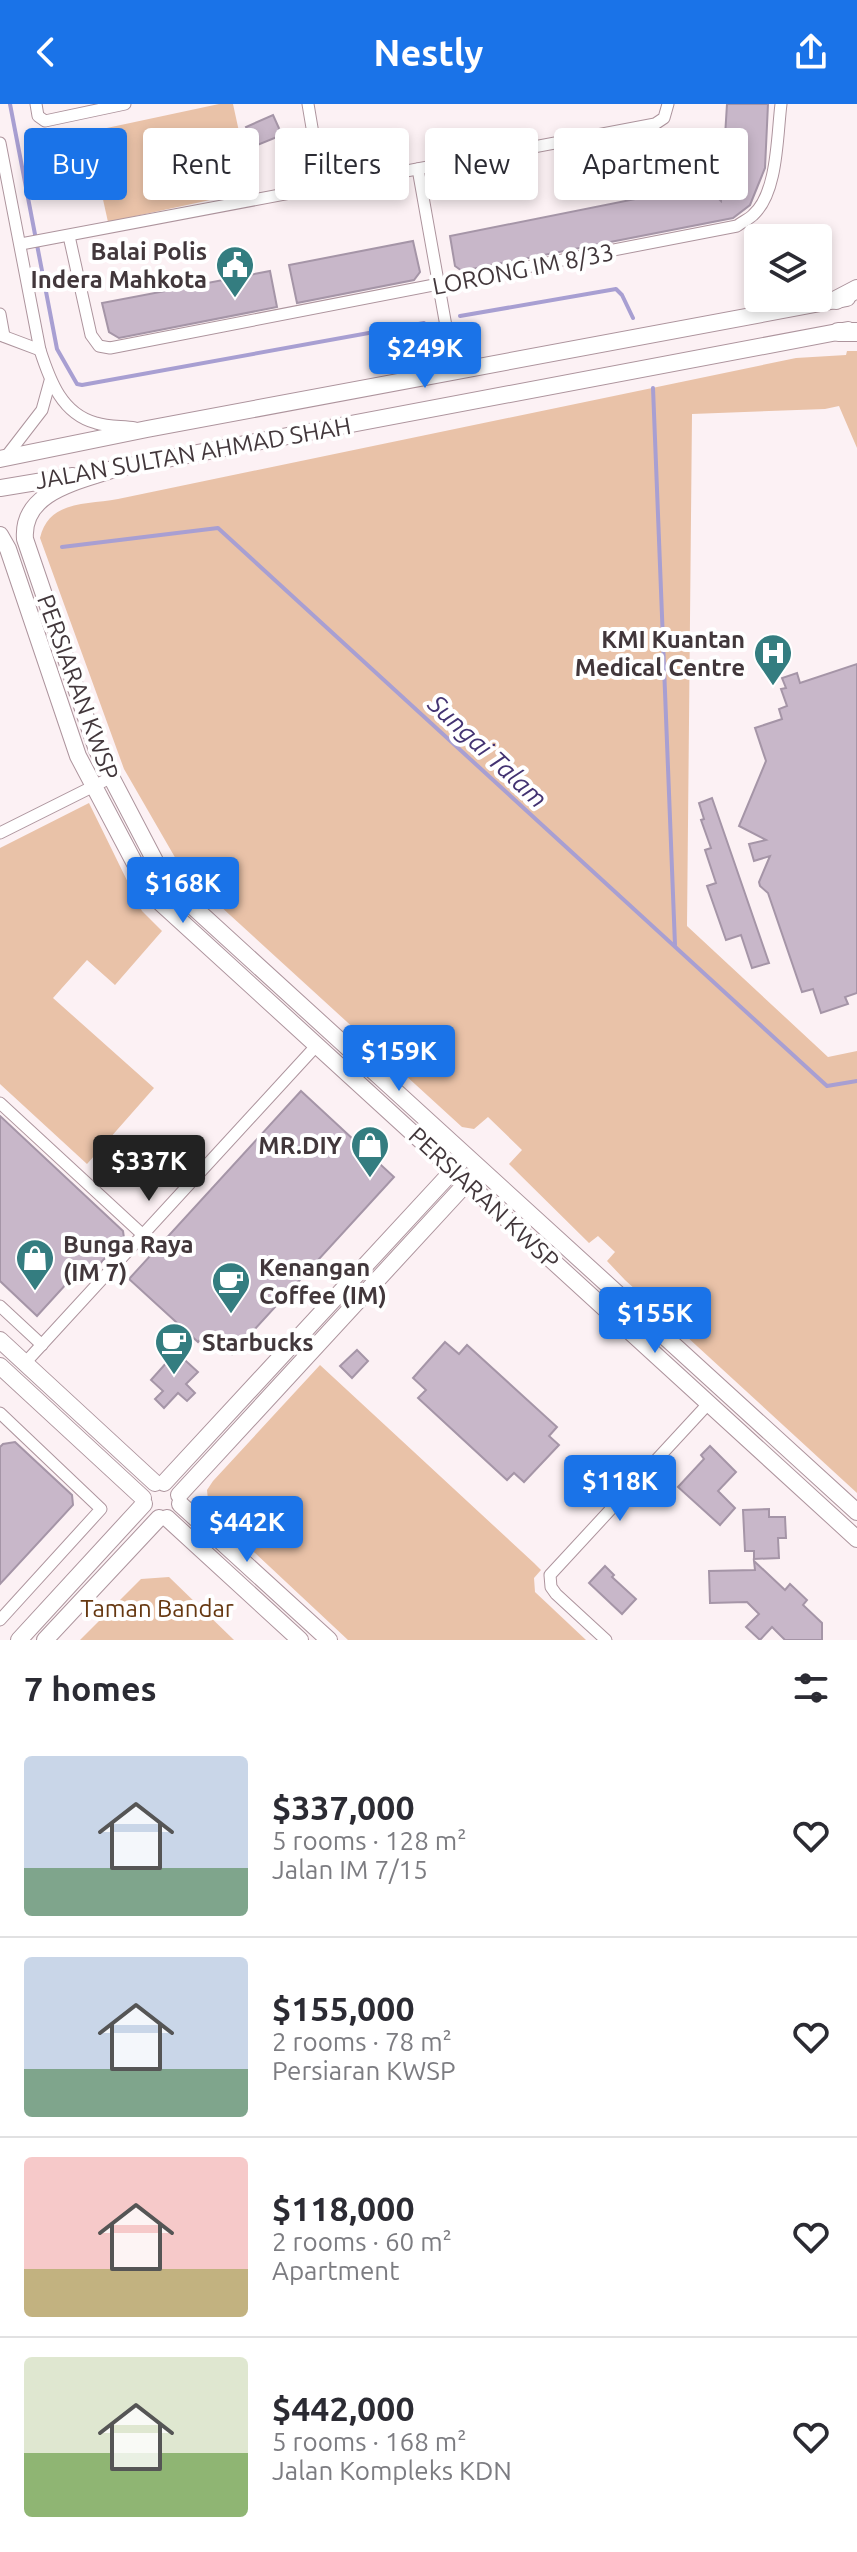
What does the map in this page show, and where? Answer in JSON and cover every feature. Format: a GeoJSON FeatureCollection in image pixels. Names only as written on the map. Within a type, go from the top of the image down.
{"type":"FeatureCollection","features":[{"type":"Feature","properties":{"kind":"main road"},"geometry":{"type":"LineString","coordinates":[[836,300],[857,289]]}},
{"type":"Feature","properties":{"kind":"street"},"geometry":{"type":"LineString","coordinates":[[37,110],[45,121],[125,104]]}},
{"type":"Feature","properties":{"kind":"street"},"geometry":{"type":"LineString","coordinates":[[308,104],[312,128]]}},
{"type":"Feature","properties":{"kind":"street"},"geometry":{"type":"LineString","coordinates":[[409,171],[655,124],[664,118],[668,104]]}},
{"type":"Feature","properties":{"kind":"street","name":"LORONG IM 8/33"},"geometry":{"type":"LineString","coordinates":[[64,237],[91,335],[99,346],[110,348],[737,226],[755,214],[767,194],[774,169],[781,104]]}},
{"type":"Feature","properties":{"kind":"street"},"geometry":{"type":"LineString","coordinates":[[0,143],[25,243],[40,350],[50,381],[62,400],[79,416],[97,424],[147,429]]}},
{"type":"Feature","properties":{"kind":"street"},"geometry":{"type":"LineString","coordinates":[[418,169],[454,371]]}},
{"type":"Feature","properties":{"kind":"street"},"geometry":{"type":"LineString","coordinates":[[25,243],[275,196]]}},
{"type":"Feature","properties":{"kind":"street","name":"JALAN SULTAN AHMAD SHAH"},"geometry":{"type":"LineString","coordinates":[[2,459],[147,429],[857,297]]}},
{"type":"Feature","properties":{"kind":"street"},"geometry":{"type":"LineString","coordinates":[[0,314],[2,335],[40,350]]}},
{"type":"Feature","properties":{"kind":"street","name":"JALAN SULTAN AHMAD SHAH"},"geometry":{"type":"LineString","coordinates":[[0,488],[851,331]]}},
{"type":"Feature","properties":{"kind":"street"},"geometry":{"type":"LineString","coordinates":[[2,459],[42,410],[50,381]]}},
{"type":"Feature","properties":{"kind":"street","name":"PERSIARAN KWSP"},"geometry":{"type":"LineString","coordinates":[[117,468],[46,496],[31,510],[24,530],[27,547],[89,729],[110,778],[166,882],[857,1512]]}},
{"type":"Feature","properties":{"kind":"street","name":"PERSIARAN KWSP"},"geometry":{"type":"LineString","coordinates":[[0,535],[8,549],[75,747],[92,786],[156,900],[857,1539]]}},
{"type":"Feature","properties":{"kind":"street"},"geometry":{"type":"LineString","coordinates":[[0,833],[110,778]]}},
{"type":"Feature","properties":{"kind":"street"},"geometry":{"type":"LineString","coordinates":[[331,1059],[345,1043]]}},
{"type":"Feature","properties":{"kind":"street"},"geometry":{"type":"LineString","coordinates":[[25,1363],[317,1045]]}},
{"type":"Feature","properties":{"kind":"street"},"geometry":{"type":"LineString","coordinates":[[0,1103],[143,1235]]}},
{"type":"Feature","properties":{"kind":"street"},"geometry":{"type":"LineString","coordinates":[[19,1640],[144,1501],[149,1488],[160,1483],[466,1156]]}},
{"type":"Feature","properties":{"kind":"street"},"geometry":{"type":"LineString","coordinates":[[45,1640],[163,1518],[175,1513],[179,1500],[480,1169]]}},
{"type":"Feature","properties":{"kind":"street"},"geometry":{"type":"LineString","coordinates":[[0,1306],[42,1345]]}},
{"type":"Feature","properties":{"kind":"street"},"geometry":{"type":"LineString","coordinates":[[0,1340],[160,1483],[174,1487],[179,1500],[329,1640]]}},
{"type":"Feature","properties":{"kind":"street"},"geometry":{"type":"LineString","coordinates":[[0,1366],[144,1501],[149,1514],[163,1518],[300,1640]]}},
{"type":"Feature","properties":{"kind":"street"},"geometry":{"type":"LineString","coordinates":[[693,1390],[706,1375]]}},
{"type":"Feature","properties":{"kind":"street"},"geometry":{"type":"LineString","coordinates":[[606,1640],[556,1594],[551,1587],[550,1575],[708,1404]]}},
{"type":"Feature","properties":{"kind":"street"},"geometry":{"type":"LineString","coordinates":[[0,1414],[101,1509],[0,1620]]}},
{"type":"Feature","properties":{"kind":"green space"},"geometry":{"type":"Polygon","coordinates":[[[219,104],[233,104],[238,128],[143,128],[143,200],[210,200],[108,222],[103,200],[127,200],[127,128],[107,128],[219,104]]]}},
{"type":"Feature","properties":{"kind":"green space"},"geometry":{"type":"Polygon","coordinates":[[[847,351],[857,351],[857,448],[839,406],[692,414],[687,926],[828,1057],[857,1051],[857,1493],[625,1280],[607,1261],[615,1252],[598,1236],[589,1243],[509,1164],[522,1150],[488,1117],[474,1129],[462,1127],[184,873],[124,769],[40,538],[51,517],[70,506],[118,499],[796,358],[846,355],[847,351]]]}},
{"type":"Feature","properties":{"kind":"green space"},"geometry":{"type":"Polygon","coordinates":[[[89,803],[142,911],[162,931],[115,985],[87,960],[53,998],[154,1088],[87,1164],[0,1084],[0,848],[89,803]]]}},
{"type":"Feature","properties":{"kind":"green space"},"geometry":{"type":"Polygon","coordinates":[[[320,1365],[541,1570],[534,1578],[535,1592],[586,1640],[348,1640],[209,1510],[207,1490],[213,1481],[320,1365]]]}},
{"type":"Feature","properties":{"kind":"green space","name":"Taman Bandar"},"geometry":{"type":"Polygon","coordinates":[[[169,1577],[234,1640],[80,1640],[141,1579],[169,1577]]]}},
{"type":"Feature","properties":{"kind":"building"},"geometry":{"type":"Polygon","coordinates":[[[727,104],[768,104],[765,168],[750,205],[733,218],[462,271],[455,266],[450,236],[630,200],[748,200],[748,128],[726,128],[727,104]]]}},
{"type":"Feature","properties":{"kind":"building"},"geometry":{"type":"Polygon","coordinates":[[[273,115],[279,128],[275,128],[275,138],[259,144],[259,128],[246,127],[273,115]]]}},
{"type":"Feature","properties":{"kind":"building"},"geometry":{"type":"Polygon","coordinates":[[[413,241],[420,272],[414,280],[297,303],[289,265],[413,241]]]}},
{"type":"Feature","properties":{"kind":"building"},"geometry":{"type":"Polygon","coordinates":[[[270,271],[277,307],[119,338],[109,332],[102,303],[270,271]]]}},
{"type":"Feature","properties":{"kind":"building","name":"KMI Kuantan Medical Centre"},"geometry":{"type":"Polygon","coordinates":[[[857,664],[857,993],[845,997],[848,1004],[821,1013],[813,989],[802,992],[768,893],[760,886],[770,856],[754,861],[749,844],[766,840],[739,826],[766,761],[755,728],[782,719],[779,709],[787,706],[781,689],[786,688],[782,678],[797,673],[800,683],[857,664]]]}},
{"type":"Feature","properties":{"kind":"building"},"geometry":{"type":"Polygon","coordinates":[[[712,798],[769,963],[752,968],[741,935],[726,940],[707,886],[716,883],[705,850],[711,848],[701,820],[704,819],[699,803],[712,798]]]}},
{"type":"Feature","properties":{"kind":"building"},"geometry":{"type":"Polygon","coordinates":[[[301,1091],[394,1177],[232,1354],[207,1332],[198,1342],[129,1279],[301,1091]]]}},
{"type":"Feature","properties":{"kind":"building"},"geometry":{"type":"Polygon","coordinates":[[[0,1116],[123,1231],[124,1238],[93,1271],[78,1271],[37,1316],[0,1281],[0,1116]]]}},
{"type":"Feature","properties":{"kind":"building"},"geometry":{"type":"Polygon","coordinates":[[[445,1342],[459,1354],[467,1345],[557,1427],[549,1436],[559,1445],[524,1482],[514,1473],[507,1480],[418,1398],[426,1390],[413,1378],[445,1342]]]}},
{"type":"Feature","properties":{"kind":"building"},"geometry":{"type":"Polygon","coordinates":[[[357,1350],[368,1361],[352,1378],[340,1366],[357,1350]]]}},
{"type":"Feature","properties":{"kind":"building","name":"Starbucks"},"geometry":{"type":"Polygon","coordinates":[[[176,1352],[198,1372],[186,1384],[195,1393],[187,1401],[178,1393],[164,1408],[155,1399],[163,1391],[151,1380],[176,1352]]]}},
{"type":"Feature","properties":{"kind":"building"},"geometry":{"type":"Polygon","coordinates":[[[15,1442],[72,1495],[73,1505],[0,1584],[0,1447],[15,1442]]]}},
{"type":"Feature","properties":{"kind":"building"},"geometry":{"type":"Polygon","coordinates":[[[710,1446],[736,1472],[718,1491],[735,1508],[720,1525],[678,1487],[704,1459],[701,1455],[710,1446]]]}},
{"type":"Feature","properties":{"kind":"building"},"geometry":{"type":"Polygon","coordinates":[[[769,1509],[769,1517],[785,1517],[786,1538],[778,1538],[779,1558],[754,1559],[754,1551],[745,1551],[743,1510],[769,1509]]]}},
{"type":"Feature","properties":{"kind":"building"},"geometry":{"type":"Polygon","coordinates":[[[754,1561],[785,1590],[790,1584],[807,1600],[803,1605],[822,1623],[822,1640],[785,1640],[772,1627],[760,1640],[746,1627],[759,1614],[747,1602],[710,1603],[709,1571],[755,1570],[754,1561]]]}},
{"type":"Feature","properties":{"kind":"building"},"geometry":{"type":"Polygon","coordinates":[[[605,1566],[614,1575],[612,1577],[636,1599],[622,1614],[589,1583],[605,1566]]]}},
{"type":"Feature","properties":{"kind":"waterway"},"geometry":{"type":"LineString","coordinates":[[10,104],[57,349],[77,384],[424,323]]}},
{"type":"Feature","properties":{"kind":"waterway"},"geometry":{"type":"LineString","coordinates":[[460,316],[616,289],[633,318]]}},
{"type":"Feature","properties":{"kind":"waterway"},"geometry":{"type":"LineString","coordinates":[[653,388],[675,945]]}},
{"type":"Feature","properties":{"kind":"waterway","name":"Sungai Talam"},"geometry":{"type":"LineString","coordinates":[[62,547],[218,528],[827,1086],[857,1081]]}},
{"type":"Feature","properties":{"kind":"place","name":"Balai Polis Indera Mahkota"},"geometry":{"type":"Point","coordinates":[235,299]}},
{"type":"Feature","properties":{"kind":"place","name":"KMI Kuantan Medical Centre"},"geometry":{"type":"Point","coordinates":[773,687]}},
{"type":"Feature","properties":{"kind":"place","name":"MR.DIY"},"geometry":{"type":"Point","coordinates":[370,1179]}},
{"type":"Feature","properties":{"kind":"place","name":"Bunga Raya (IM 7)"},"geometry":{"type":"Point","coordinates":[35,1292]}},
{"type":"Feature","properties":{"kind":"place","name":"Kenangan Coffee (IM)"},"geometry":{"type":"Point","coordinates":[231,1315]}},
{"type":"Feature","properties":{"kind":"place","name":"Starbucks"},"geometry":{"type":"Point","coordinates":[174,1376]}}]}
